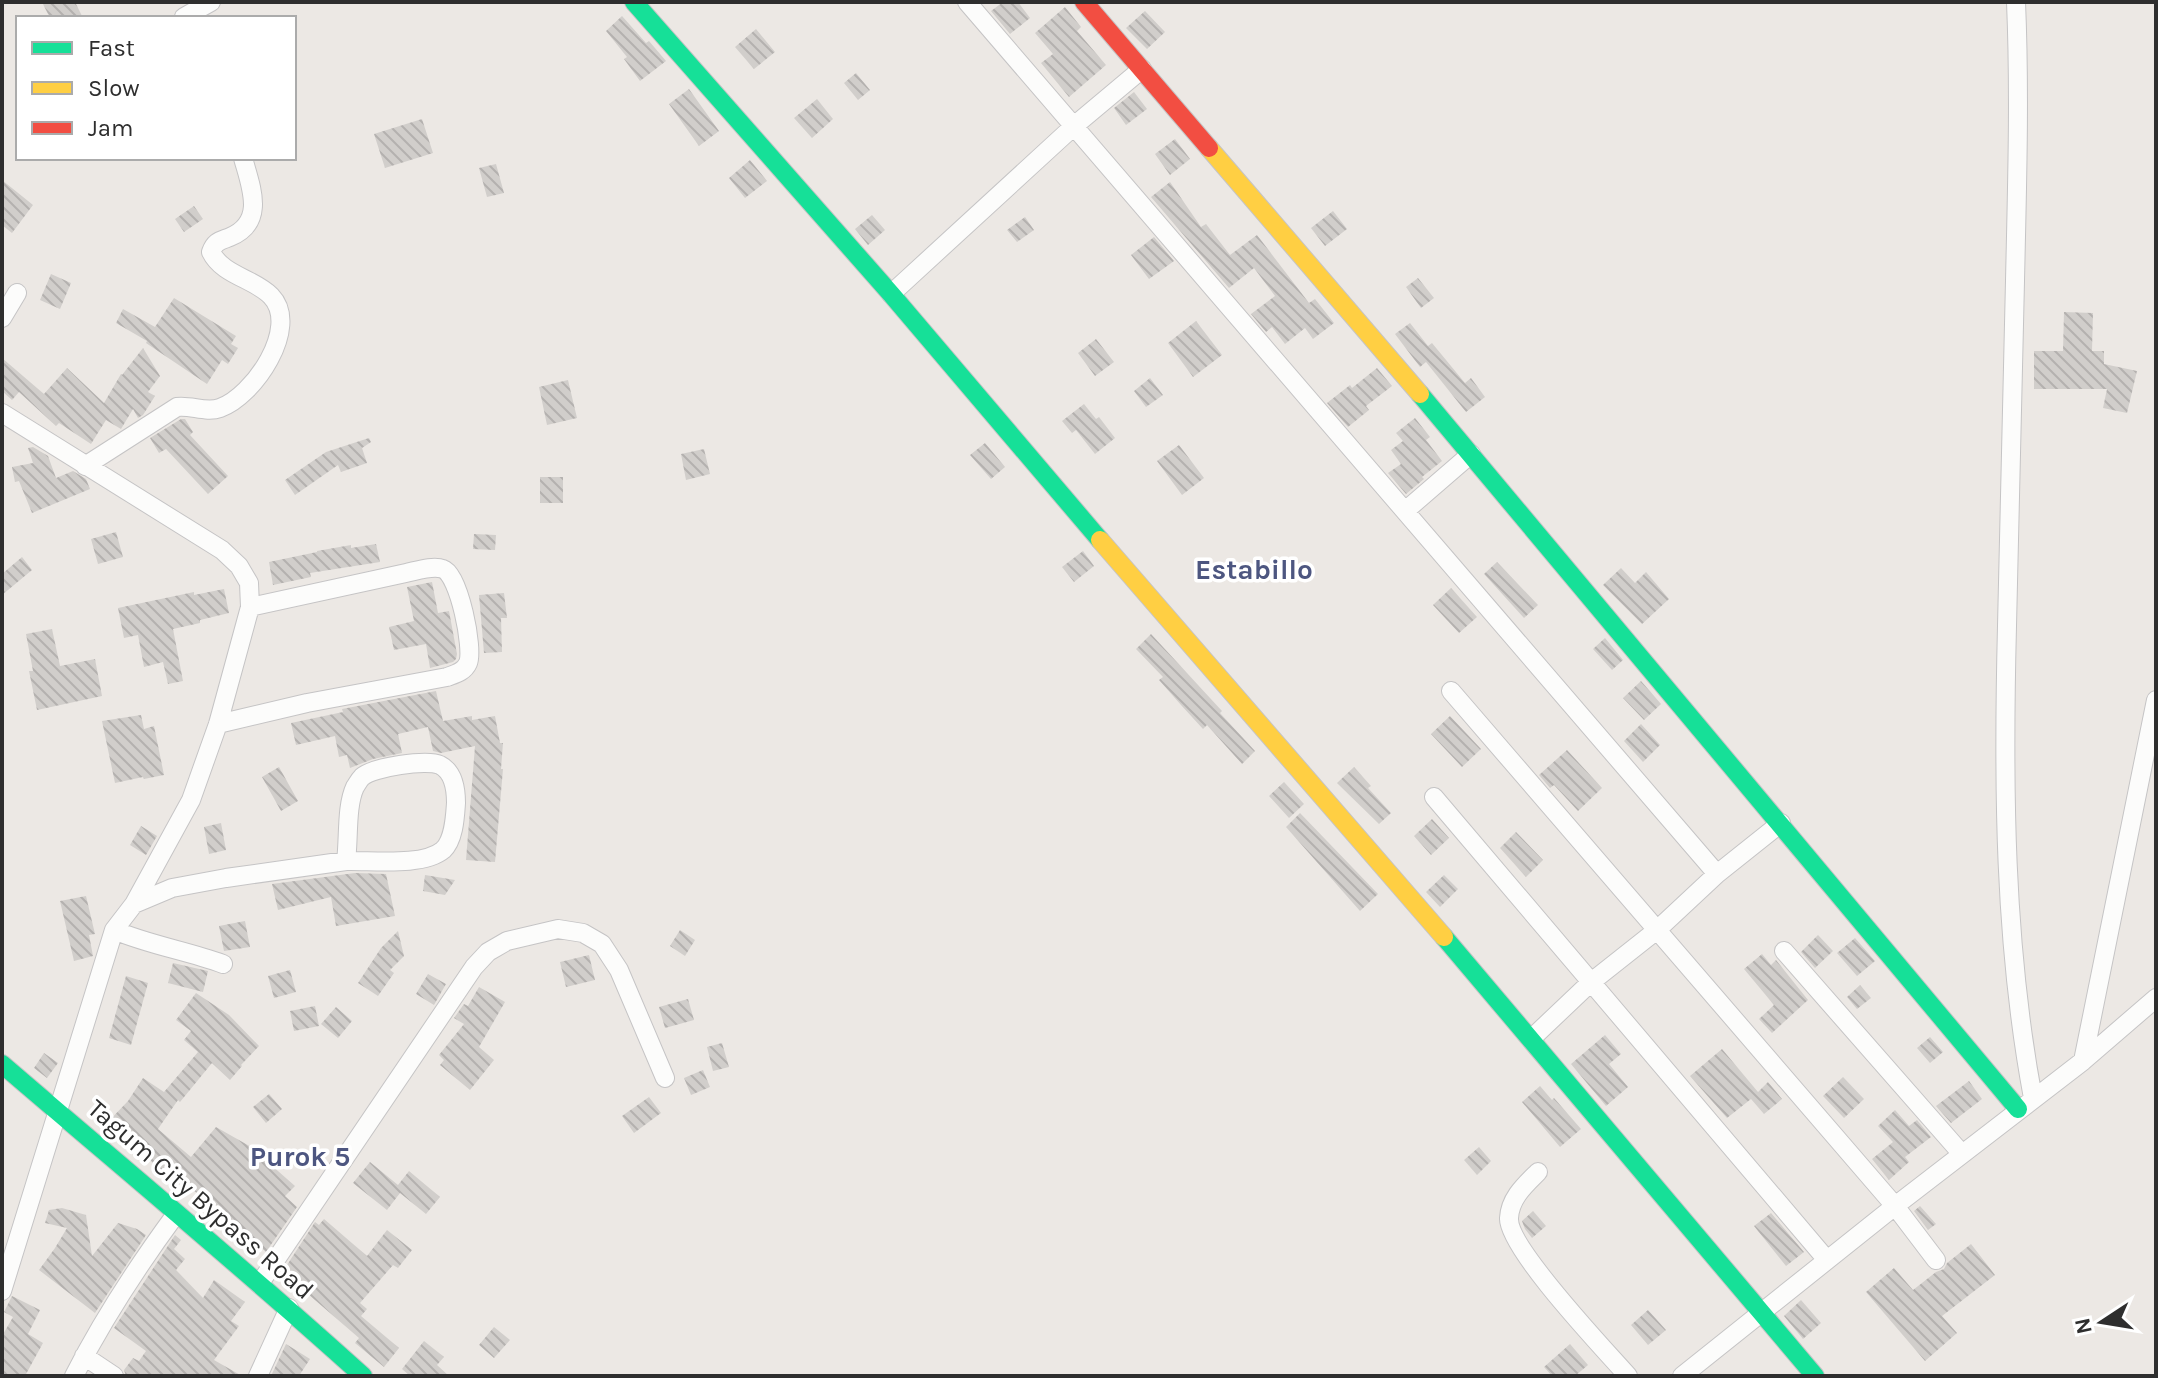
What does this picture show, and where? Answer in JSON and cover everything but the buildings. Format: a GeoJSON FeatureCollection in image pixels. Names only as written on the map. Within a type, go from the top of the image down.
{"type":"FeatureCollection","features":[{"type":"Feature","properties":{"kind":"street"},"geometry":{"type":"LineString","coordinates":[[187,16],[211,2]]}},
{"type":"Feature","properties":{"kind":"street"},"geometry":{"type":"LineString","coordinates":[[634,2],[891,294],[1066,501],[1365,843],[1815,1376]]}},
{"type":"Feature","properties":{"kind":"street"},"geometry":{"type":"LineString","coordinates":[[967,2],[1717,874]]}},
{"type":"Feature","properties":{"kind":"street"},"geometry":{"type":"LineString","coordinates":[[1084,2],[1471,454],[1781,823],[2026,1103]]}},
{"type":"Feature","properties":{"kind":"street"},"geometry":{"type":"LineString","coordinates":[[2016,2],[2017,190],[2006,793],[2016,988],[2026,1103]]}},
{"type":"Feature","properties":{"kind":"street"},"geometry":{"type":"LineString","coordinates":[[891,294],[1074,126],[1142,69]]}},
{"type":"Feature","properties":{"kind":"street"},"geometry":{"type":"LineString","coordinates":[[85,466],[171,410],[182,406],[204,410],[220,408],[238,397],[261,373],[278,343],[280,316],[270,295],[219,263],[211,252],[217,242],[247,226],[253,213],[252,190],[244,160]]}},
{"type":"Feature","properties":{"kind":"street"},"geometry":{"type":"LineString","coordinates":[[2,318],[17,293]]}},
{"type":"Feature","properties":{"kind":"street"},"geometry":{"type":"LineString","coordinates":[[2,413],[222,550],[239,566],[249,583],[250,607],[218,724],[191,800],[134,904],[114,930],[2,1291]]}},
{"type":"Feature","properties":{"kind":"street"},"geometry":{"type":"LineString","coordinates":[[1405,511],[1471,454]]}},
{"type":"Feature","properties":{"kind":"street"},"geometry":{"type":"LineString","coordinates":[[218,724],[307,703],[447,677],[461,672],[468,663],[468,643],[458,591],[452,576],[444,569],[406,573],[250,607]]}},
{"type":"Feature","properties":{"kind":"street"},"geometry":{"type":"LineString","coordinates":[[1451,691],[1895,1206],[1936,1260]]}},
{"type":"Feature","properties":{"kind":"street"},"geometry":{"type":"LineString","coordinates":[[2083,1061],[2156,700]]}},
{"type":"Feature","properties":{"kind":"street"},"geometry":{"type":"LineString","coordinates":[[134,904],[172,888],[226,878],[346,861],[402,861],[428,857],[443,849],[451,834],[456,792],[450,773],[439,765],[425,762],[363,776],[351,800],[346,861]]}},
{"type":"Feature","properties":{"kind":"street"},"geometry":{"type":"LineString","coordinates":[[1434,797],[1827,1260]]}},
{"type":"Feature","properties":{"kind":"street"},"geometry":{"type":"LineString","coordinates":[[1531,1039],[1590,983],[1781,823]]}},
{"type":"Feature","properties":{"kind":"street"},"geometry":{"type":"LineString","coordinates":[[260,1283],[474,967],[488,952],[507,941],[558,929],[583,933],[602,944],[624,981],[665,1078]]}},
{"type":"Feature","properties":{"kind":"street"},"geometry":{"type":"LineString","coordinates":[[114,930],[223,964]]}},
{"type":"Feature","properties":{"kind":"street"},"geometry":{"type":"LineString","coordinates":[[1784,951],[1962,1154]]}},
{"type":"Feature","properties":{"kind":"street"},"geometry":{"type":"LineString","coordinates":[[1682,1376],[2083,1061],[2156,998]]}},
{"type":"Feature","properties":{"kind":"street","name":"Tagum City Bypass Road"},"geometry":{"type":"LineString","coordinates":[[2,1064],[289,1308],[363,1376]]}},
{"type":"Feature","properties":{"kind":"street"},"geometry":{"type":"LineString","coordinates":[[1538,1172],[1520,1189],[1512,1206],[1508,1221],[1515,1240],[1579,1321],[1628,1376]]}},
{"type":"Feature","properties":{"kind":"street"},"geometry":{"type":"LineString","coordinates":[[74,1376],[130,1277],[176,1214]]}},
{"type":"Feature","properties":{"kind":"street"},"geometry":{"type":"LineString","coordinates":[[258,1376],[289,1308]]}},
{"type":"Feature","properties":{"kind":"street"},"geometry":{"type":"LineString","coordinates":[[84,1356],[114,1376]]}},
{"type":"Feature","properties":{"kind":"traffic: fast"},"geometry":{"type":"LineString","coordinates":[[634,2],[891,294],[1100,540]]}},
{"type":"Feature","properties":{"kind":"traffic: fast"},"geometry":{"type":"LineString","coordinates":[[1420,394],[2018,1109]]}},
{"type":"Feature","properties":{"kind":"traffic: fast"},"geometry":{"type":"LineString","coordinates":[[1444,937],[1815,1376]]}},
{"type":"Feature","properties":{"kind":"traffic: fast"},"geometry":{"type":"LineString","coordinates":[[2,1064],[363,1376]]}},
{"type":"Feature","properties":{"kind":"traffic: slow"},"geometry":{"type":"LineString","coordinates":[[1209,148],[1420,394]]}},
{"type":"Feature","properties":{"kind":"traffic: slow"},"geometry":{"type":"LineString","coordinates":[[1100,540],[1444,937]]}},
{"type":"Feature","properties":{"kind":"traffic: jam"},"geometry":{"type":"LineString","coordinates":[[1084,2],[1209,148]]}},
{"type":"Feature","properties":{"kind":"district","name":"Estabillo"},"geometry":{"type":"Point","coordinates":[1254,569]}},
{"type":"Feature","properties":{"kind":"district","name":"Purok 5"},"geometry":{"type":"Point","coordinates":[300,1156]}}]}
